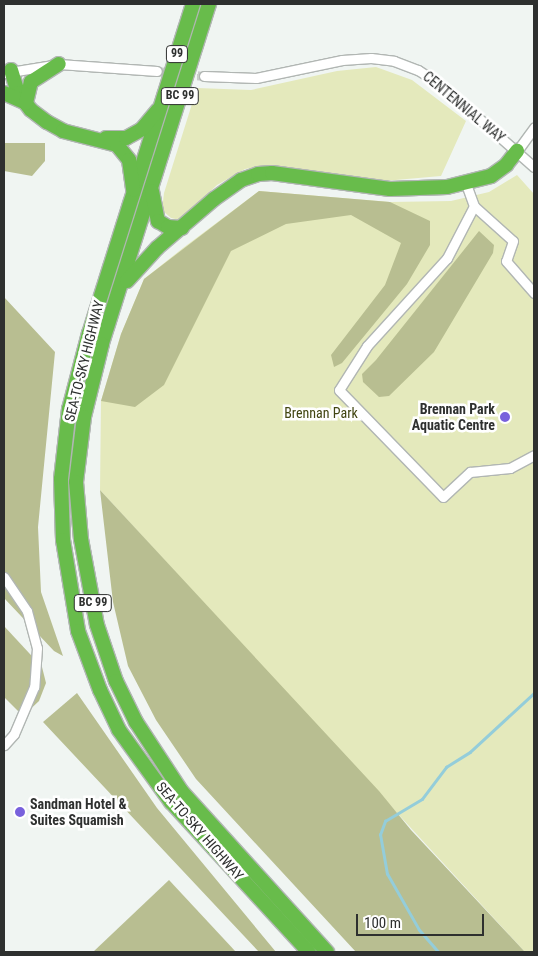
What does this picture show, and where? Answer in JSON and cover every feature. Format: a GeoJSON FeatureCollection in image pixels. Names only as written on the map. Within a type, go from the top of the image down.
{"type":"FeatureCollection","features":[{"type":"Feature","properties":{"kind":"highway","name":"SEA-TO-SKY HIGHWAY"},"geometry":{"type":"LineString","coordinates":[[193,4],[89,334],[68,418],[61,479],[64,540],[78,631],[100,690],[125,738],[171,802],[309,952]]}},
{"type":"Feature","properties":{"kind":"highway","name":"SEA-TO-SKY HIGHWAY"},"geometry":{"type":"LineString","coordinates":[[209,5],[102,344],[84,417],[76,482],[81,539],[97,624],[116,681],[136,722],[182,792],[327,952]]}},
{"type":"Feature","properties":{"kind":"highway"},"geometry":{"type":"LineString","coordinates":[[26,104],[31,82],[59,64]]}},
{"type":"Feature","properties":{"kind":"highway"},"geometry":{"type":"LineString","coordinates":[[7,72],[26,104]]}},
{"type":"Feature","properties":{"kind":"highway"},"geometry":{"type":"LineString","coordinates":[[4,93],[26,104],[48,122],[63,131],[97,138],[117,145],[129,160],[133,196]]}},
{"type":"Feature","properties":{"kind":"highway"},"geometry":{"type":"LineString","coordinates":[[97,138],[126,138],[142,129],[162,105]]}},
{"type":"Feature","properties":{"kind":"highway"},"geometry":{"type":"LineString","coordinates":[[119,294],[136,268],[182,228],[229,188],[258,174],[272,173],[390,189],[466,184],[491,176],[506,165],[517,151]]}},
{"type":"Feature","properties":{"kind":"highway"},"geometry":{"type":"LineString","coordinates":[[152,187],[158,221],[168,227],[182,228]]}},
{"type":"Feature","properties":{"kind":"street","name":"CENTENNIAL WAY"},"geometry":{"type":"LineString","coordinates":[[204,76],[256,78],[342,60],[371,58],[394,61],[418,70],[441,85],[517,151],[534,128]]}},
{"type":"Feature","properties":{"kind":"street"},"geometry":{"type":"LineString","coordinates":[[7,72],[59,64],[157,71]]}},
{"type":"Feature","properties":{"kind":"street"},"geometry":{"type":"LineString","coordinates":[[517,151],[534,167]]}},
{"type":"Feature","properties":{"kind":"street"},"geometry":{"type":"LineString","coordinates":[[466,184],[474,206],[513,241],[506,261],[534,292]]}},
{"type":"Feature","properties":{"kind":"street"},"geometry":{"type":"LineString","coordinates":[[474,206],[447,258],[367,346],[339,390],[443,497],[470,472],[510,468],[534,455]]}},
{"type":"Feature","properties":{"kind":"street"},"geometry":{"type":"LineString","coordinates":[[4,577],[27,611],[37,648],[34,687],[14,734],[4,745]]}},
{"type":"Feature","properties":{"kind":"green space"},"geometry":{"type":"Polygon","coordinates":[[[376,67],[412,80],[466,121],[441,176],[384,181],[343,180],[263,166],[245,169],[217,185],[180,220],[171,218],[162,210],[164,193],[197,88],[251,90],[337,71],[376,67]]]}},
{"type":"Feature","properties":{"kind":"green space"},"geometry":{"type":"Polygon","coordinates":[[[4,143],[45,143],[45,161],[32,176],[4,171],[4,143]]]}},
{"type":"Feature","properties":{"kind":"green space","name":"Brennan Park"},"geometry":{"type":"Polygon","coordinates":[[[517,175],[534,194],[534,952],[525,952],[100,490],[101,401],[121,334],[144,279],[183,248],[259,191],[390,202],[451,201],[489,192],[517,175]]]}},
{"type":"Feature","properties":{"kind":"green space"},"geometry":{"type":"Polygon","coordinates":[[[259,191],[390,202],[430,221],[430,245],[407,284],[342,363],[334,367],[331,355],[385,285],[401,243],[351,215],[286,224],[231,251],[164,385],[135,407],[101,401],[121,334],[144,279],[259,191]]]}},
{"type":"Feature","properties":{"kind":"green space"},"geometry":{"type":"Polygon","coordinates":[[[479,231],[494,245],[493,253],[434,352],[389,396],[379,397],[363,382],[362,374],[376,360],[479,231]]]}},
{"type":"Feature","properties":{"kind":"green space"},"geometry":{"type":"Polygon","coordinates":[[[4,297],[55,352],[38,527],[41,592],[63,656],[54,651],[4,598],[4,297]]]}},
{"type":"Feature","properties":{"kind":"green space"},"geometry":{"type":"Polygon","coordinates":[[[100,490],[379,791],[411,830],[525,952],[356,952],[196,779],[156,720],[128,666],[113,602],[100,490]]]}},
{"type":"Feature","properties":{"kind":"green space"},"geometry":{"type":"Polygon","coordinates":[[[4,626],[42,667],[46,683],[39,701],[23,716],[4,697],[4,626]]]}},
{"type":"Feature","properties":{"kind":"green space"},"geometry":{"type":"Polygon","coordinates":[[[77,693],[157,808],[276,952],[259,952],[43,722],[77,693]]]}},
{"type":"Feature","properties":{"kind":"green space"},"geometry":{"type":"Polygon","coordinates":[[[169,880],[236,952],[93,952],[169,880]]]}},
{"type":"Feature","properties":{"kind":"waterway"},"geometry":{"type":"LineString","coordinates":[[438,952],[419,930],[387,874],[380,835],[385,821],[422,799],[446,767],[470,752],[534,693]]}},
{"type":"Feature","properties":{"kind":"tunnel"},"geometry":{"type":"LineString","coordinates":[[157,71],[204,76]]}},
{"type":"Feature","properties":{"kind":"place","name":"Brennan Park Aquatic Centre"},"geometry":{"type":"Point","coordinates":[505,417]}},
{"type":"Feature","properties":{"kind":"place","name":"Sandman Hotel & Suites Squamish"},"geometry":{"type":"Point","coordinates":[20,812]}}]}
